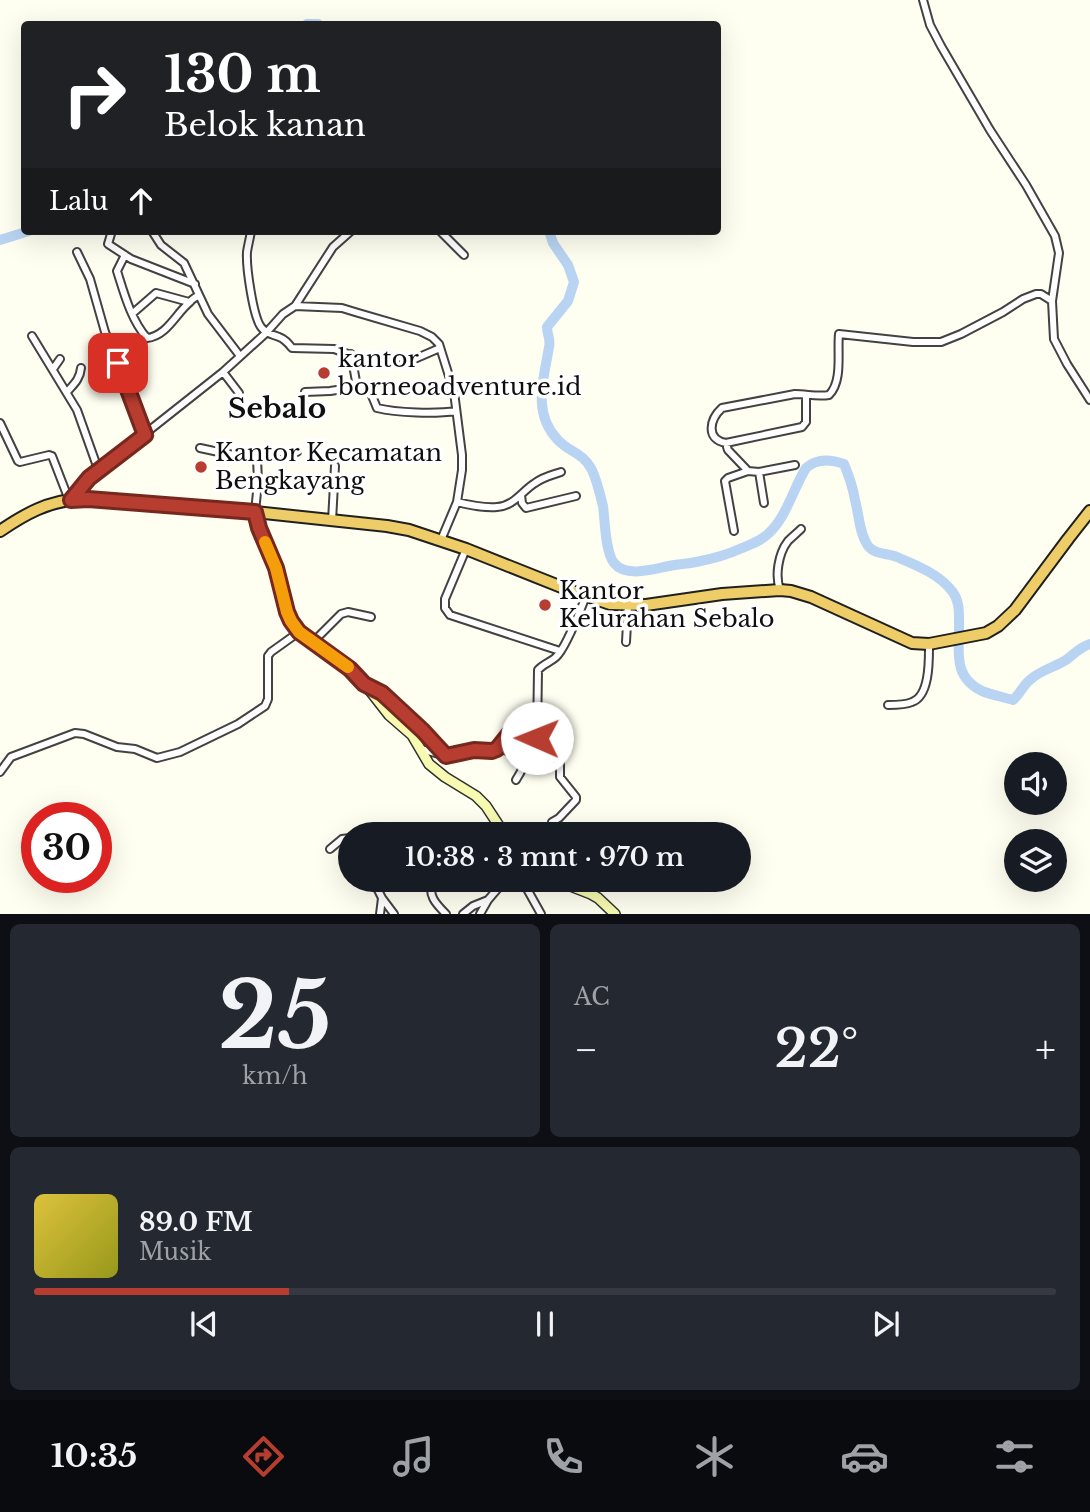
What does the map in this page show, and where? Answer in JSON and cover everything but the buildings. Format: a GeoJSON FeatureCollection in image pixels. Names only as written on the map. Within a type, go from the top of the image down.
{"type":"FeatureCollection","features":[{"type":"Feature","properties":{"kind":"highway"},"geometry":{"type":"LineString","coordinates":[[0,531],[33,510],[57,502],[88,499],[332,520],[405,529],[466,549],[610,604],[646,605],[722,594],[790,591],[811,597],[912,643],[929,644],[994,629],[1015,610],[1090,511]]}},
{"type":"Feature","properties":{"kind":"main road"},"geometry":{"type":"LineString","coordinates":[[255,512],[276,568],[287,612],[299,632],[350,669],[389,715],[412,735],[429,764],[476,796],[498,822]]}},
{"type":"Feature","properties":{"kind":"main road"},"geometry":{"type":"LineString","coordinates":[[586,892],[598,898],[615,914]]}},
{"type":"Feature","properties":{"kind":"street"},"geometry":{"type":"LineString","coordinates":[[923,0],[929,22],[941,46],[1055,236],[1059,253],[1052,301],[1055,343],[1090,400]]}},
{"type":"Feature","properties":{"kind":"street"},"geometry":{"type":"LineString","coordinates":[[111,235],[108,244],[125,255],[195,284]]}},
{"type":"Feature","properties":{"kind":"street"},"geometry":{"type":"LineString","coordinates":[[155,235],[161,245],[183,261],[210,318],[240,356]]}},
{"type":"Feature","properties":{"kind":"street"},"geometry":{"type":"LineString","coordinates":[[250,235],[247,258],[253,307],[258,322],[266,333],[282,338],[292,348],[332,349],[368,360]]}},
{"type":"Feature","properties":{"kind":"street"},"geometry":{"type":"LineString","coordinates":[[0,424],[18,461],[49,454],[52,456],[70,500],[98,469],[223,372],[283,314],[295,306],[333,247],[346,235]]}},
{"type":"Feature","properties":{"kind":"street"},"geometry":{"type":"LineString","coordinates":[[444,235],[464,255]]}},
{"type":"Feature","properties":{"kind":"street"},"geometry":{"type":"LineString","coordinates":[[77,252],[90,279],[105,332],[145,435]]}},
{"type":"Feature","properties":{"kind":"street"},"geometry":{"type":"LineString","coordinates":[[125,255],[117,271],[132,313],[144,334],[150,338],[169,325],[189,302],[199,295]]}},
{"type":"Feature","properties":{"kind":"street"},"geometry":{"type":"LineString","coordinates":[[132,313],[156,293],[189,302]]}},
{"type":"Feature","properties":{"kind":"street"},"geometry":{"type":"LineString","coordinates":[[806,395],[804,426],[727,443],[719,442],[712,434],[715,415],[721,409],[786,395],[806,395],[826,396],[834,390],[839,334],[913,342],[941,342],[1036,294],[1052,301]]}},
{"type":"Feature","properties":{"kind":"street"},"geometry":{"type":"LineString","coordinates":[[295,306],[342,308],[427,334],[437,341],[454,393],[462,455],[457,502],[441,540]]}},
{"type":"Feature","properties":{"kind":"street"},"geometry":{"type":"LineString","coordinates":[[274,324],[275,336]]}},
{"type":"Feature","properties":{"kind":"street"},"geometry":{"type":"LineString","coordinates":[[32,335],[77,410],[98,469]]}},
{"type":"Feature","properties":{"kind":"street"},"geometry":{"type":"LineString","coordinates":[[403,364],[440,348]]}},
{"type":"Feature","properties":{"kind":"street"},"geometry":{"type":"LineString","coordinates":[[351,354],[357,387]]}},
{"type":"Feature","properties":{"kind":"street"},"geometry":{"type":"LineString","coordinates":[[53,369],[61,359]]}},
{"type":"Feature","properties":{"kind":"street"},"geometry":{"type":"LineString","coordinates":[[67,392],[78,380],[81,368]]}},
{"type":"Feature","properties":{"kind":"street"},"geometry":{"type":"LineString","coordinates":[[223,372],[239,393]]}},
{"type":"Feature","properties":{"kind":"street"},"geometry":{"type":"LineString","coordinates":[[305,392],[357,387],[370,390],[379,409],[447,413],[456,411]]}},
{"type":"Feature","properties":{"kind":"street"},"geometry":{"type":"LineString","coordinates":[[727,443],[728,450],[748,471]]}},
{"type":"Feature","properties":{"kind":"street"},"geometry":{"type":"LineString","coordinates":[[200,448],[257,458],[270,452],[297,452]]}},
{"type":"Feature","properties":{"kind":"street"},"geometry":{"type":"LineString","coordinates":[[255,512],[257,458]]}},
{"type":"Feature","properties":{"kind":"street"},"geometry":{"type":"LineString","coordinates":[[734,531],[725,481],[748,471],[759,472],[795,465]]}},
{"type":"Feature","properties":{"kind":"street"},"geometry":{"type":"LineString","coordinates":[[332,520],[335,466]]}},
{"type":"Feature","properties":{"kind":"street"},"geometry":{"type":"LineString","coordinates":[[457,502],[497,507],[512,502],[540,480],[561,472]]}},
{"type":"Feature","properties":{"kind":"street"},"geometry":{"type":"LineString","coordinates":[[759,472],[764,503]]}},
{"type":"Feature","properties":{"kind":"street"},"geometry":{"type":"LineString","coordinates":[[521,495],[526,508],[576,496]]}},
{"type":"Feature","properties":{"kind":"street"},"geometry":{"type":"LineString","coordinates":[[780,590],[777,579],[780,559],[789,540],[801,529]]}},
{"type":"Feature","properties":{"kind":"street"},"geometry":{"type":"LineString","coordinates":[[466,549],[445,600],[444,606],[448,613],[560,650]]}},
{"type":"Feature","properties":{"kind":"street"},"geometry":{"type":"LineString","coordinates":[[537,738],[538,670],[556,658],[586,596]]}},
{"type":"Feature","properties":{"kind":"street"},"geometry":{"type":"LineString","coordinates":[[626,642],[628,605]]}},
{"type":"Feature","properties":{"kind":"street"},"geometry":{"type":"LineString","coordinates":[[313,642],[341,614],[348,612],[371,617]]}},
{"type":"Feature","properties":{"kind":"street"},"geometry":{"type":"LineString","coordinates":[[0,772],[11,757],[75,733],[117,747],[135,749],[157,758],[180,752],[263,709],[268,699],[268,656],[299,632]]}},
{"type":"Feature","properties":{"kind":"street"},"geometry":{"type":"LineString","coordinates":[[888,705],[912,702],[923,691],[927,681],[929,644]]}},
{"type":"Feature","properties":{"kind":"street"},"geometry":{"type":"LineString","coordinates":[[364,684],[382,693],[446,756]]}},
{"type":"Feature","properties":{"kind":"street"},"geometry":{"type":"LineString","coordinates":[[421,749],[446,756],[467,751],[489,752],[497,749],[509,734],[518,731],[537,738],[559,753],[560,778],[576,797],[565,812],[552,822]]}},
{"type":"Feature","properties":{"kind":"street"},"geometry":{"type":"LineString","coordinates":[[497,749],[507,751],[522,762],[523,767],[516,780]]}},
{"type":"Feature","properties":{"kind":"street"},"geometry":{"type":"LineString","coordinates":[[330,849],[338,842]]}},
{"type":"Feature","properties":{"kind":"street"},"geometry":{"type":"LineString","coordinates":[[379,892],[394,914]]}},
{"type":"Feature","properties":{"kind":"street"},"geometry":{"type":"LineString","coordinates":[[431,892],[436,904],[446,914]]}},
{"type":"Feature","properties":{"kind":"street"},"geometry":{"type":"LineString","coordinates":[[480,914],[495,892]]}},
{"type":"Feature","properties":{"kind":"street"},"geometry":{"type":"LineString","coordinates":[[529,892],[541,914]]}},
{"type":"Feature","properties":{"kind":"street"},"geometry":{"type":"LineString","coordinates":[[380,914],[382,898]]}},
{"type":"Feature","properties":{"kind":"street"},"geometry":{"type":"LineString","coordinates":[[463,914],[488,900]]}},
{"type":"Feature","properties":{"kind":"waterway"},"geometry":{"type":"LineString","coordinates":[[0,240],[21,233]]}},
{"type":"Feature","properties":{"kind":"waterway"},"geometry":{"type":"LineString","coordinates":[[550,235],[568,265],[574,282],[568,301],[547,327],[549,344],[542,394],[544,418],[557,439],[584,459],[592,470],[603,506],[609,551],[619,568],[640,571],[693,563],[725,555],[756,542],[769,533],[781,519],[806,468],[819,461],[834,461],[844,464],[846,468],[861,529],[868,546],[874,551],[897,557],[927,571],[947,585],[954,594],[959,609],[959,661],[965,678],[972,685],[982,691],[1013,700],[1035,676],[1090,644]]}},
{"type":"Feature","properties":{"kind":"slow traffic"},"geometry":{"type":"LineString","coordinates":[[265,542],[280,579],[291,621],[299,632],[348,667]]}},
{"type":"Feature","properties":{"kind":"place","name":"kantor borneoadventure.id"},"geometry":{"type":"Point","coordinates":[324,373]}},
{"type":"Feature","properties":{"kind":"place","name":"Kantor Kecamatan Bengkayang"},"geometry":{"type":"Point","coordinates":[201,467]}},
{"type":"Feature","properties":{"kind":"place","name":"Kantor Kelurahan Sebalo"},"geometry":{"type":"Point","coordinates":[545,605]}},
{"type":"Feature","properties":{"kind":"district","name":"Sebalo"},"geometry":{"type":"Point","coordinates":[277,408]}},
{"type":"Feature","properties":{"kind":"route"},"geometry":{"type":"LineString","coordinates":[[118,363],[145,435],[98,469],[71,500],[88,499],[255,512],[280,579],[287,612],[299,632],[350,669],[364,684],[382,693],[446,756],[474,750],[492,751],[497,749],[509,734],[518,731],[537,738]]}}]}
